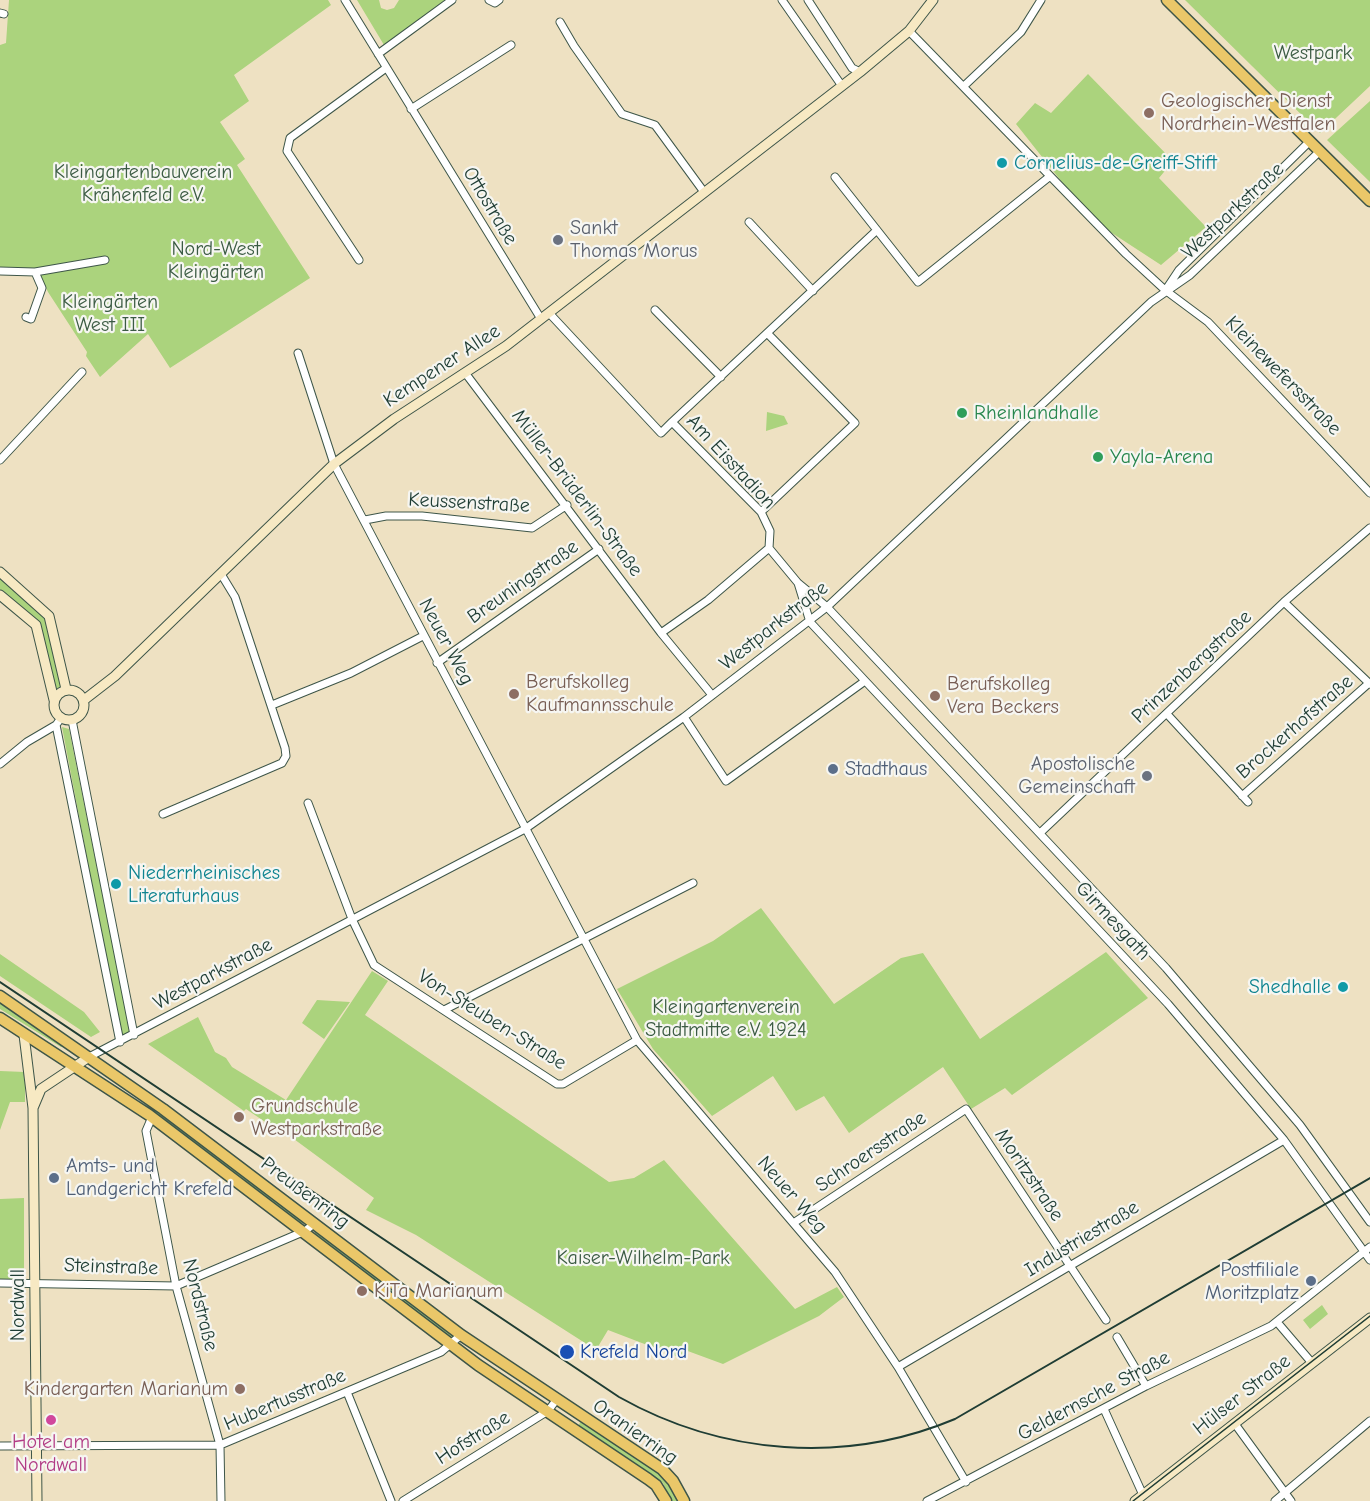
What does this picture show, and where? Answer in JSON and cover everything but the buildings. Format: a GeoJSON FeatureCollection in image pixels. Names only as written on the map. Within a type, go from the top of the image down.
{"type":"FeatureCollection","features":[{"type":"Feature","properties":{"kind":"main road"},"geometry":{"type":"LineString","coordinates":[[1167,0],[1370,201]]}},
{"type":"Feature","properties":{"kind":"main road","name":"Preußenring"},"geometry":{"type":"LineString","coordinates":[[0,996],[163,1109],[461,1335],[557,1399]]}},
{"type":"Feature","properties":{"kind":"main road","name":"Preußenring"},"geometry":{"type":"LineString","coordinates":[[0,1018],[152,1117],[305,1231],[450,1345],[548,1411]]}},
{"type":"Feature","properties":{"kind":"main road","name":"Oranierring"},"geometry":{"type":"LineString","coordinates":[[557,1399],[662,1469],[673,1480],[684,1501]]}},
{"type":"Feature","properties":{"kind":"main road","name":"Oranierring"},"geometry":{"type":"LineString","coordinates":[[548,1411],[656,1485],[666,1501]]}},
{"type":"Feature","properties":{"kind":"street","name":"Ottostraße"},"geometry":{"type":"LineString","coordinates":[[345,0],[411,109],[545,316]]}},
{"type":"Feature","properties":{"kind":"street"},"geometry":{"type":"LineString","coordinates":[[378,54],[452,0]]}},
{"type":"Feature","properties":{"kind":"street"},"geometry":{"type":"LineString","coordinates":[[489,0],[495,3],[499,0]]}},
{"type":"Feature","properties":{"kind":"street"},"geometry":{"type":"LineString","coordinates":[[782,0],[842,86]]}},
{"type":"Feature","properties":{"kind":"street"},"geometry":{"type":"LineString","coordinates":[[808,0],[852,68],[860,72]]}},
{"type":"Feature","properties":{"kind":"street","name":"Kempener Allee"},"geometry":{"type":"LineString","coordinates":[[84,700],[108,682],[334,464],[394,419],[466,374],[545,316],[842,86],[909,31],[933,0]]}},
{"type":"Feature","properties":{"kind":"street"},"geometry":{"type":"LineString","coordinates":[[964,86],[1021,32],[1041,0]]}},
{"type":"Feature","properties":{"kind":"street"},"geometry":{"type":"LineString","coordinates":[[560,22],[574,46],[622,114],[655,125],[704,192]]}},
{"type":"Feature","properties":{"kind":"street","name":"Kleinewefersstraße"},"geometry":{"type":"LineString","coordinates":[[909,31],[1049,177],[1165,290],[1208,322],[1370,492]]}},
{"type":"Feature","properties":{"kind":"street"},"geometry":{"type":"LineString","coordinates":[[411,109],[511,45]]}},
{"type":"Feature","properties":{"kind":"street"},"geometry":{"type":"LineString","coordinates":[[359,260],[287,151],[286,145],[290,138],[386,68]]}},
{"type":"Feature","properties":{"kind":"street","name":"Westparkstraße"},"geometry":{"type":"LineString","coordinates":[[89,1057],[525,829],[684,717],[827,608],[1165,290],[1179,270],[1309,142]]}},
{"type":"Feature","properties":{"kind":"street","name":"Westparkstraße"},"geometry":{"type":"LineString","coordinates":[[1165,290],[1191,275],[1319,152]]}},
{"type":"Feature","properties":{"kind":"street"},"geometry":{"type":"LineString","coordinates":[[835,177],[918,282],[1049,177]]}},
{"type":"Feature","properties":{"kind":"street"},"geometry":{"type":"LineString","coordinates":[[749,222],[813,291]]}},
{"type":"Feature","properties":{"kind":"street"},"geometry":{"type":"LineString","coordinates":[[672,422],[878,230]]}},
{"type":"Feature","properties":{"kind":"street"},"geometry":{"type":"LineString","coordinates":[[0,271],[35,272],[105,260]]}},
{"type":"Feature","properties":{"kind":"street"},"geometry":{"type":"LineString","coordinates":[[26,317],[31,319],[42,288],[35,272]]}},
{"type":"Feature","properties":{"kind":"street"},"geometry":{"type":"LineString","coordinates":[[655,310],[721,377]]}},
{"type":"Feature","properties":{"kind":"street","name":"Am Eisstadion"},"geometry":{"type":"LineString","coordinates":[[545,316],[661,433],[672,422],[761,512],[770,531],[769,548]]}},
{"type":"Feature","properties":{"kind":"street"},"geometry":{"type":"LineString","coordinates":[[761,512],[855,423],[768,334]]}},
{"type":"Feature","properties":{"kind":"street","name":"Neuer Weg"},"geometry":{"type":"LineString","coordinates":[[298,353],[334,464],[637,1040],[795,1222],[849,1290],[898,1366],[966,1482]]}},
{"type":"Feature","properties":{"kind":"street"},"geometry":{"type":"LineString","coordinates":[[0,460],[82,372]]}},
{"type":"Feature","properties":{"kind":"street","name":"Müller-Brüderlin-Straße"},"geometry":{"type":"LineString","coordinates":[[466,374],[567,505],[661,633],[712,695]]}},
{"type":"Feature","properties":{"kind":"street","name":"Keussenstraße"},"geometry":{"type":"LineString","coordinates":[[365,520],[386,516],[422,516],[532,528],[567,505]]}},
{"type":"Feature","properties":{"kind":"street","name":"Prinzenbergstraße"},"geometry":{"type":"LineString","coordinates":[[1040,833],[1284,602],[1370,528]]}},
{"type":"Feature","properties":{"kind":"street"},"geometry":{"type":"LineString","coordinates":[[661,633],[708,600],[769,548],[798,583],[827,608]]}},
{"type":"Feature","properties":{"kind":"street","name":"Breuningstraße"},"geometry":{"type":"LineString","coordinates":[[437,663],[599,549]]}},
{"type":"Feature","properties":{"kind":"street"},"geometry":{"type":"LineString","coordinates":[[0,572],[49,616],[66,689]]}},
{"type":"Feature","properties":{"kind":"street"},"geometry":{"type":"LineString","coordinates":[[164,814],[282,763],[286,756],[272,705],[235,597],[221,574]]}},
{"type":"Feature","properties":{"kind":"street"},"geometry":{"type":"LineString","coordinates":[[798,583],[810,622]]}},
{"type":"Feature","properties":{"kind":"street"},"geometry":{"type":"LineString","coordinates":[[0,595],[36,625],[59,722],[120,1042]]}},
{"type":"Feature","properties":{"kind":"street"},"geometry":{"type":"LineString","coordinates":[[1284,602],[1370,684]]}},
{"type":"Feature","properties":{"kind":"street","name":"Girmesgath"},"geometry":{"type":"LineString","coordinates":[[827,608],[1166,968],[1300,1125],[1370,1222]]}},
{"type":"Feature","properties":{"kind":"street","name":"Girmesgath"},"geometry":{"type":"LineString","coordinates":[[810,622],[1168,1004],[1284,1140],[1367,1249],[1370,1260]]}},
{"type":"Feature","properties":{"kind":"street"},"geometry":{"type":"LineString","coordinates":[[272,705],[351,673],[423,636]]}},
{"type":"Feature","properties":{"kind":"street"},"geometry":{"type":"LineString","coordinates":[[684,717],[726,781],[865,681]]}},
{"type":"Feature","properties":{"kind":"street","name":"Brockerhofstraße"},"geometry":{"type":"LineString","coordinates":[[1242,795],[1370,684]]}},
{"type":"Feature","properties":{"kind":"street"},"geometry":{"type":"LineString","coordinates":[[0,764],[27,742],[59,722],[72,720],[81,713],[84,700],[76,691],[66,689],[54,700]]}},
{"type":"Feature","properties":{"kind":"street"},"geometry":{"type":"LineString","coordinates":[[1167,714],[1248,802]]}},
{"type":"Feature","properties":{"kind":"street"},"geometry":{"type":"LineString","coordinates":[[72,720],[134,1035]]}},
{"type":"Feature","properties":{"kind":"street"},"geometry":{"type":"LineString","coordinates":[[308,803],[352,919]]}},
{"type":"Feature","properties":{"kind":"street"},"geometry":{"type":"LineString","coordinates":[[444,1010],[693,883]]}},
{"type":"Feature","properties":{"kind":"street","name":"Von-Steuben-Straße"},"geometry":{"type":"LineString","coordinates":[[352,919],[374,965],[557,1084],[563,1084],[637,1040]]}},
{"type":"Feature","properties":{"kind":"street","name":"Nordwall"},"geometry":{"type":"LineString","coordinates":[[24,1035],[33,1108],[37,1501]]}},
{"type":"Feature","properties":{"kind":"street"},"geometry":{"type":"LineString","coordinates":[[33,1108],[41,1089],[89,1057]]}},
{"type":"Feature","properties":{"kind":"street","name":"Schroersstraße"},"geometry":{"type":"LineString","coordinates":[[795,1222],[966,1109]]}},
{"type":"Feature","properties":{"kind":"street","name":"Moritzstraße"},"geometry":{"type":"LineString","coordinates":[[966,1109],[1106,1320]]}},
{"type":"Feature","properties":{"kind":"street","name":"Nordstraße"},"geometry":{"type":"LineString","coordinates":[[152,1117],[146,1131],[176,1286],[220,1445],[220,1501]]}},
{"type":"Feature","properties":{"kind":"street","name":"Industriestraße"},"geometry":{"type":"LineString","coordinates":[[898,1366],[1284,1140]]}},
{"type":"Feature","properties":{"kind":"street","name":"Steinstraße"},"geometry":{"type":"LineString","coordinates":[[0,1282],[176,1286],[305,1231],[315,1223]]}},
{"type":"Feature","properties":{"kind":"street","name":"Geldernsche Straße"},"geometry":{"type":"LineString","coordinates":[[930,1500],[1146,1386],[1277,1322],[1367,1249]]}},
{"type":"Feature","properties":{"kind":"street","name":"Hülser Straße"},"geometry":{"type":"LineString","coordinates":[[1139,1498],[1370,1318]]}},
{"type":"Feature","properties":{"kind":"street"},"geometry":{"type":"LineString","coordinates":[[1277,1322],[1312,1363]]}},
{"type":"Feature","properties":{"kind":"street","name":"Hubertusstraße"},"geometry":{"type":"LineString","coordinates":[[0,1446],[220,1445],[441,1353],[461,1335]]}},
{"type":"Feature","properties":{"kind":"street"},"geometry":{"type":"LineString","coordinates":[[1117,1337],[1146,1386]]}},
{"type":"Feature","properties":{"kind":"street"},"geometry":{"type":"LineString","coordinates":[[347,1392],[391,1501]]}},
{"type":"Feature","properties":{"kind":"street","name":"Hofstraße"},"geometry":{"type":"LineString","coordinates":[[404,1501],[548,1411],[557,1399]]}},
{"type":"Feature","properties":{"kind":"street"},"geometry":{"type":"LineString","coordinates":[[1104,1409],[1139,1498]]}},
{"type":"Feature","properties":{"kind":"street"},"geometry":{"type":"LineString","coordinates":[[1275,1501],[1370,1421]]}},
{"type":"Feature","properties":{"kind":"street"},"geometry":{"type":"LineString","coordinates":[[1235,1424],[1291,1501]]}},
{"type":"Feature","properties":{"kind":"green space"},"geometry":{"type":"Polygon","coordinates":[[[9,0],[328,0],[331,5],[234,75],[249,101],[220,122],[245,159],[237,165],[310,278],[170,368],[148,334],[100,377],[86,356],[87,352],[48,292],[37,269],[0,267],[0,45],[6,43],[9,0]]]}},
{"type":"Feature","properties":{"kind":"green space"},"geometry":{"type":"Polygon","coordinates":[[[357,0],[379,0],[381,8],[387,10],[394,8],[399,0],[446,0],[384,45],[357,0]]]}},
{"type":"Feature","properties":{"kind":"green space","name":"Westpark"},"geometry":{"type":"Polygon","coordinates":[[[1185,0],[1370,0],[1370,86],[1320,133],[1185,0]]]}},
{"type":"Feature","properties":{"kind":"green space"},"geometry":{"type":"Polygon","coordinates":[[[1088,74],[1173,161],[1159,178],[1206,227],[1161,265],[1092,220],[1016,124],[1035,103],[1051,113],[1088,74]]]}},
{"type":"Feature","properties":{"kind":"green space"},"geometry":{"type":"Polygon","coordinates":[[[1370,101],[1370,182],[1327,140],[1370,101]]]}},
{"type":"Feature","properties":{"kind":"green space"},"geometry":{"type":"Polygon","coordinates":[[[767,412],[784,416],[788,424],[766,431],[767,412]]]}},
{"type":"Feature","properties":{"kind":"green space"},"geometry":{"type":"Polygon","coordinates":[[[0,576],[47,617],[62,687],[54,689],[36,625],[0,596],[0,576]]]}},
{"type":"Feature","properties":{"kind":"green space"},"geometry":{"type":"Polygon","coordinates":[[[62,727],[69,729],[130,1032],[121,1036],[62,727]]]}},
{"type":"Feature","properties":{"kind":"green space","name":"Kleingartenverein Stadtmitte e.V. 1924"},"geometry":{"type":"Polygon","coordinates":[[[761,908],[834,1004],[901,958],[923,953],[980,1039],[1106,952],[1148,998],[1012,1095],[1005,1088],[971,1109],[943,1067],[849,1133],[824,1096],[796,1111],[773,1076],[712,1116],[653,1049],[617,989],[713,941],[761,908]]]}},
{"type":"Feature","properties":{"kind":"green space"},"geometry":{"type":"Polygon","coordinates":[[[0,954],[84,1012],[100,1032],[91,1037],[0,976],[0,954]]]}},
{"type":"Feature","properties":{"kind":"green space","name":"Kaiser-Wilhelm-Park"},"geometry":{"type":"Polygon","coordinates":[[[372,971],[388,981],[365,1015],[609,1182],[634,1178],[664,1160],[795,1309],[837,1287],[844,1297],[819,1316],[723,1364],[685,1350],[681,1358],[608,1330],[596,1350],[416,1235],[366,1210],[374,1198],[279,1128],[277,1130],[246,1109],[244,1111],[148,1044],[198,1017],[215,1052],[226,1058],[232,1067],[286,1100],[372,971]]]}},
{"type":"Feature","properties":{"kind":"green space"},"geometry":{"type":"Polygon","coordinates":[[[0,999],[65,1045],[61,1047],[0,1009],[0,999]]]}},
{"type":"Feature","properties":{"kind":"green space"},"geometry":{"type":"Polygon","coordinates":[[[317,1000],[350,1002],[324,1039],[302,1023],[317,1000]]]}},
{"type":"Feature","properties":{"kind":"green space"},"geometry":{"type":"Polygon","coordinates":[[[0,1071],[25,1072],[25,1102],[10,1102],[0,1130],[0,1071]]]}},
{"type":"Feature","properties":{"kind":"green space"},"geometry":{"type":"Polygon","coordinates":[[[152,1106],[304,1221],[301,1224],[286,1213],[149,1108],[152,1106]]]}},
{"type":"Feature","properties":{"kind":"green space"},"geometry":{"type":"Polygon","coordinates":[[[24,1198],[24,1279],[0,1279],[0,1199],[24,1198]]]}},
{"type":"Feature","properties":{"kind":"green space"},"geometry":{"type":"Polygon","coordinates":[[[316,1231],[453,1335],[453,1338],[322,1242],[314,1234],[316,1231]]]}},
{"type":"Feature","properties":{"kind":"green space"},"geometry":{"type":"Polygon","coordinates":[[[1322,1305],[1328,1314],[1310,1329],[1303,1320],[1322,1305]]]}},
{"type":"Feature","properties":{"kind":"green space"},"geometry":{"type":"Polygon","coordinates":[[[580,1422],[651,1467],[667,1480],[678,1501],[671,1501],[663,1483],[578,1428],[580,1422]]]}},
{"type":"Feature","properties":{"kind":"tram line"},"geometry":{"type":"LineString","coordinates":[[1133,1501],[1370,1316]]}},
{"type":"Feature","properties":{"kind":"railway"},"geometry":{"type":"LineString","coordinates":[[0,982],[619,1397],[658,1416],[699,1431],[742,1442],[784,1447],[828,1448],[871,1443],[913,1434],[955,1419],[1370,1178]]}},
{"type":"Feature","properties":{"kind":"place","name":"Geologischer Dienst Nordrhein-Westfalen"},"geometry":{"type":"Point","coordinates":[1149,113]}},
{"type":"Feature","properties":{"kind":"place","name":"Cornelius-de-Greiff-Stift"},"geometry":{"type":"Point","coordinates":[1002,163]}},
{"type":"Feature","properties":{"kind":"place","name":"Sankt Thomas Morus"},"geometry":{"type":"Point","coordinates":[558,240]}},
{"type":"Feature","properties":{"kind":"place","name":"Rheinlandhalle"},"geometry":{"type":"Point","coordinates":[962,413]}},
{"type":"Feature","properties":{"kind":"place","name":"Yayla-Arena"},"geometry":{"type":"Point","coordinates":[1098,457]}},
{"type":"Feature","properties":{"kind":"place","name":"Berufskolleg Kaufmannsschule"},"geometry":{"type":"Point","coordinates":[514,694]}},
{"type":"Feature","properties":{"kind":"place","name":"Berufskolleg Vera Beckers"},"geometry":{"type":"Point","coordinates":[935,696]}},
{"type":"Feature","properties":{"kind":"place","name":"Stadthaus"},"geometry":{"type":"Point","coordinates":[833,769]}},
{"type":"Feature","properties":{"kind":"place","name":"Apostolische Gemeinschaft"},"geometry":{"type":"Point","coordinates":[1147,776]}},
{"type":"Feature","properties":{"kind":"place","name":"Niederrheinisches Literaturhaus"},"geometry":{"type":"Point","coordinates":[116,884]}},
{"type":"Feature","properties":{"kind":"place","name":"Shedhalle"},"geometry":{"type":"Point","coordinates":[1343,987]}},
{"type":"Feature","properties":{"kind":"place","name":"Grundschule Westparkstraße"},"geometry":{"type":"Point","coordinates":[239,1117]}},
{"type":"Feature","properties":{"kind":"place","name":"Amts- und Landgericht Krefeld"},"geometry":{"type":"Point","coordinates":[54,1178]}},
{"type":"Feature","properties":{"kind":"place","name":"Postfiliale Moritzplatz"},"geometry":{"type":"Point","coordinates":[1311,1281]}},
{"type":"Feature","properties":{"kind":"place","name":"KiTa Marianum"},"geometry":{"type":"Point","coordinates":[362,1291]}},
{"type":"Feature","properties":{"kind":"place","name":"Krefeld Nord"},"geometry":{"type":"Point","coordinates":[567,1352]}},
{"type":"Feature","properties":{"kind":"place","name":"Kindergarten Marianum"},"geometry":{"type":"Point","coordinates":[240,1389]}},
{"type":"Feature","properties":{"kind":"place","name":"Hotel am Nordwall"},"geometry":{"type":"Point","coordinates":[51,1420]}},
{"type":"Feature","properties":{"kind":"park label","name":"Kleingartenbauverein Krähenfeld e.V."},"geometry":{"type":"Point","coordinates":[143,184]}},
{"type":"Feature","properties":{"kind":"park label","name":"Nord-West Kleingärten"},"geometry":{"type":"Point","coordinates":[216,260]}},
{"type":"Feature","properties":{"kind":"park label","name":"Kleingärten West III"},"geometry":{"type":"Point","coordinates":[110,314]}}]}
